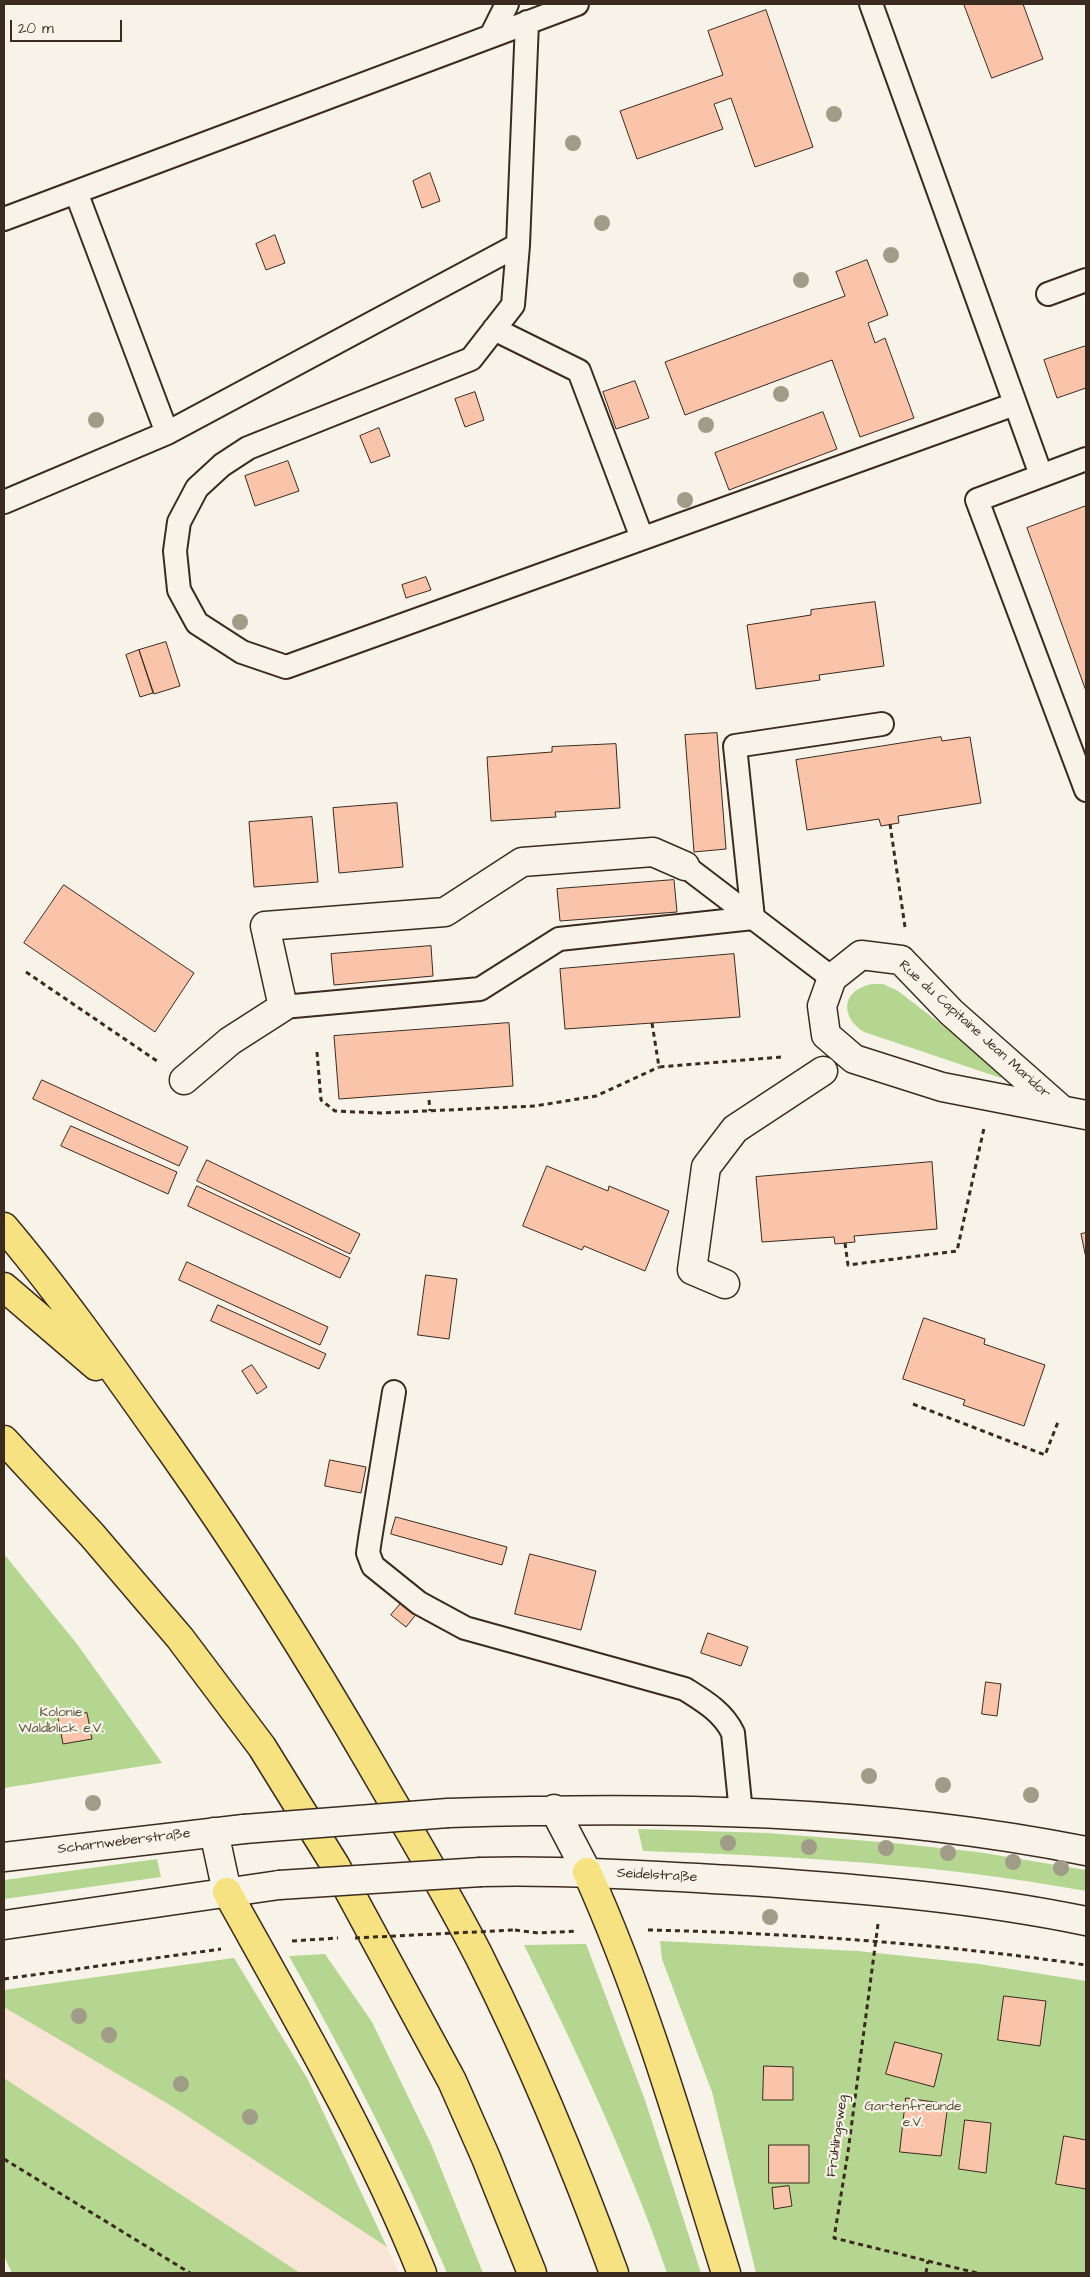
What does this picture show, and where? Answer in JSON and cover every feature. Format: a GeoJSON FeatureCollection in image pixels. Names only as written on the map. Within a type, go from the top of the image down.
{"type":"FeatureCollection","features":[{"type":"Feature","properties":{"kind":"highway"},"geometry":{"type":"LineString","coordinates":[[4,1227],[24,1251],[133,1398],[220,1521],[317,1671],[426,1859],[479,1957],[533,2069],[588,2202],[614,2273]]}},
{"type":"Feature","properties":{"kind":"highway"},"geometry":{"type":"LineString","coordinates":[[4,1287],[133,1398]]}},
{"type":"Feature","properties":{"kind":"highway"},"geometry":{"type":"LineString","coordinates":[[4,1440],[92,1534],[174,1631],[262,1748],[335,1865],[452,2081],[486,2158],[532,2273]]}},
{"type":"Feature","properties":{"kind":"highway"},"geometry":{"type":"LineString","coordinates":[[587,1872],[613,1930],[648,2026],[726,2273]]}},
{"type":"Feature","properties":{"kind":"highway"},"geometry":{"type":"LineString","coordinates":[[227,1892],[336,2091],[379,2178],[422,2273]]}},
{"type":"Feature","properties":{"kind":"main road"},"geometry":{"type":"LineString","coordinates":[[184,1080],[230,1040],[283,1007],[265,926],[445,912],[522,862],[653,852],[685,866]]}},
{"type":"Feature","properties":{"kind":"main road","name":"Rue du Capitaine Jean Maridor"},"geometry":{"type":"LineString","coordinates":[[861,955],[901,960],[951,1012],[1074,1112],[942,1087],[854,1059],[826,1035],[822,1006],[832,978],[861,955]]}},
{"type":"Feature","properties":{"kind":"main road"},"geometry":{"type":"LineString","coordinates":[[725,1284],[692,1270],[706,1167],[735,1129],[823,1071]]}},
{"type":"Feature","properties":{"kind":"main road"},"geometry":{"type":"LineString","coordinates":[[587,1872],[554,1810],[622,1809],[741,1813],[912,1823],[1086,1851]]}},
{"type":"Feature","properties":{"kind":"main road","name":"Scharnweberstraße"},"geometry":{"type":"LineString","coordinates":[[4,1857],[244,1828],[448,1813],[554,1810]]}},
{"type":"Feature","properties":{"kind":"main road"},"geometry":{"type":"LineString","coordinates":[[4,1925],[227,1892],[214,1832]]}},
{"type":"Feature","properties":{"kind":"main road","name":"Seidelstraße"},"geometry":{"type":"LineString","coordinates":[[227,1892],[279,1885],[481,1872],[587,1872],[878,1890],[1026,1908],[1086,1921]]}},
{"type":"Feature","properties":{"kind":"lane"},"geometry":{"type":"LineString","coordinates":[[491,36],[507,4]]}},
{"type":"Feature","properties":{"kind":"lane"},"geometry":{"type":"LineString","coordinates":[[4,219],[577,4]]}},
{"type":"Feature","properties":{"kind":"lane"},"geometry":{"type":"LineString","coordinates":[[871,4],[1041,475]]}},
{"type":"Feature","properties":{"kind":"lane"},"geometry":{"type":"LineString","coordinates":[[527,22],[518,246],[512,305],[471,359],[248,448],[222,465],[197,488],[179,522],[175,551],[179,590],[197,623],[242,652],[286,667],[1015,404]]}},
{"type":"Feature","properties":{"kind":"lane"},"geometry":{"type":"LineString","coordinates":[[76,192],[167,433]]}},
{"type":"Feature","properties":{"kind":"lane"},"geometry":{"type":"LineString","coordinates":[[4,502],[167,433],[518,246]]}},
{"type":"Feature","properties":{"kind":"lane"},"geometry":{"type":"LineString","coordinates":[[1048,294],[1086,280]]}},
{"type":"Feature","properties":{"kind":"lane"},"geometry":{"type":"LineString","coordinates":[[494,329],[579,372],[642,538]]}},
{"type":"Feature","properties":{"kind":"lane"},"geometry":{"type":"LineString","coordinates":[[1086,459],[977,500],[1086,790]]}},
{"type":"Feature","properties":{"kind":"lane"},"geometry":{"type":"LineString","coordinates":[[753,918],[735,746],[882,724]]}},
{"type":"Feature","properties":{"kind":"lane"},"geometry":{"type":"LineString","coordinates":[[685,866],[832,978]]}},
{"type":"Feature","properties":{"kind":"lane"},"geometry":{"type":"LineString","coordinates":[[283,1007],[480,989],[559,939],[753,918]]}},
{"type":"Feature","properties":{"kind":"lane"},"geometry":{"type":"LineString","coordinates":[[823,1071],[849,1054]]}},
{"type":"Feature","properties":{"kind":"lane"},"geometry":{"type":"LineString","coordinates":[[394,1392],[368,1553],[373,1566],[419,1603],[465,1628],[685,1689],[708,1704],[728,1722],[733,1734],[741,1813]]}},
{"type":"Feature","properties":{"kind":"path"},"geometry":{"type":"LineString","coordinates":[[890,824],[907,940],[901,960]]}},
{"type":"Feature","properties":{"kind":"path"},"geometry":{"type":"LineString","coordinates":[[26,972],[184,1080]]}},
{"type":"Feature","properties":{"kind":"path"},"geometry":{"type":"LineString","coordinates":[[652,1023],[659,1067]]}},
{"type":"Feature","properties":{"kind":"path"},"geometry":{"type":"LineString","coordinates":[[317,1052],[321,1100],[335,1111],[380,1113],[535,1106],[596,1096],[659,1067],[784,1057]]}},
{"type":"Feature","properties":{"kind":"path"},"geometry":{"type":"LineString","coordinates":[[845,1243],[848,1265],[957,1251],[991,1096]]}},
{"type":"Feature","properties":{"kind":"path"},"geometry":{"type":"LineString","coordinates":[[429,1100],[430,1111]]}},
{"type":"Feature","properties":{"kind":"path"},"geometry":{"type":"LineString","coordinates":[[913,1404],[1045,1455],[1058,1422]]}},
{"type":"Feature","properties":{"kind":"path","name":"Frühlingsweg"},"geometry":{"type":"LineString","coordinates":[[878,1890],[876,1943],[848,2152],[834,2238],[977,2273]]}},
{"type":"Feature","properties":{"kind":"path"},"geometry":{"type":"LineString","coordinates":[[356,1938],[515,1930],[538,1933],[613,1930],[738,1932],[1022,1956],[1086,1965]]}},
{"type":"Feature","properties":{"kind":"path"},"geometry":{"type":"LineString","coordinates":[[4,1979],[235,1947],[257,1947],[294,1940],[314,1939]]}},
{"type":"Feature","properties":{"kind":"path"},"geometry":{"type":"LineString","coordinates":[[4,2159],[190,2273]]}},
{"type":"Feature","properties":{"kind":"path"},"geometry":{"type":"LineString","coordinates":[[926,2273],[928,2261]]}},
{"type":"Feature","properties":{"kind":"shaded area"},"geometry":{"type":"Polygon","coordinates":[[[234,1958],[307,2078],[399,2273],[300,2273],[4,2078],[4,1990],[234,1958]]]}},
{"type":"Feature","properties":{"kind":"green space"},"geometry":{"type":"Polygon","coordinates":[[[872,984],[883,984],[898,991],[999,1069],[1002,1074],[1001,1078],[864,1032],[850,1019],[847,1004],[855,992],[862,987],[872,984]]]}},
{"type":"Feature","properties":{"kind":"green space","name":"Kolonie Waldblick e.V."},"geometry":{"type":"Polygon","coordinates":[[[4,1554],[77,1644],[162,1763],[4,1788],[4,1554]]]}},
{"type":"Feature","properties":{"kind":"green space"},"geometry":{"type":"Polygon","coordinates":[[[638,1829],[767,1833],[978,1852],[1086,1870],[1086,1891],[975,1874],[865,1863],[643,1851],[638,1829]]]}},
{"type":"Feature","properties":{"kind":"green space"},"geometry":{"type":"Polygon","coordinates":[[[157,1859],[161,1877],[4,1899],[4,1880],[157,1859]]]}},
{"type":"Feature","properties":{"kind":"green space","name":"Gartenfreunde e.V."},"geometry":{"type":"Polygon","coordinates":[[[660,1941],[858,1951],[979,1964],[1086,1981],[1086,2273],[756,2273],[712,2092],[662,1959],[660,1941]]]}},
{"type":"Feature","properties":{"kind":"green space"},"geometry":{"type":"Polygon","coordinates":[[[586,1944],[645,2100],[701,2273],[667,2273],[619,2148],[524,1945],[586,1944]]]}},
{"type":"Feature","properties":{"kind":"green space"},"geometry":{"type":"Polygon","coordinates":[[[325,1954],[372,2022],[431,2144],[483,2273],[447,2273],[411,2192],[372,2112],[289,1956],[325,1954]]]}},
{"type":"Feature","properties":{"kind":"green space"},"geometry":{"type":"Polygon","coordinates":[[[234,1958],[307,2078],[387,2247],[175,2108],[4,2007],[4,1990],[234,1958]]]}},
{"type":"Feature","properties":{"kind":"green space"},"geometry":{"type":"Polygon","coordinates":[[[4,2078],[300,2273],[12,2273],[4,2256],[4,2078]]]}},
{"type":"Feature","properties":{"kind":"building"},"geometry":{"type":"Polygon","coordinates":[[[964,4],[1023,4],[1043,59],[992,78],[964,4]]]}},
{"type":"Feature","properties":{"kind":"building"},"geometry":{"type":"Polygon","coordinates":[[[766,10],[813,147],[755,167],[731,98],[714,104],[723,129],[637,159],[620,111],[723,75],[708,31],[766,10]]]}},
{"type":"Feature","properties":{"kind":"building"},"geometry":{"type":"Polygon","coordinates":[[[430,173],[440,201],[422,208],[413,181],[430,173]]]}},
{"type":"Feature","properties":{"kind":"building"},"geometry":{"type":"Polygon","coordinates":[[[275,235],[285,263],[266,270],[256,244],[275,235]]]}},
{"type":"Feature","properties":{"kind":"building"},"geometry":{"type":"Polygon","coordinates":[[[867,260],[888,315],[868,323],[875,343],[885,338],[914,418],[860,437],[832,360],[685,415],[665,362],[845,296],[836,272],[867,260]]]}},
{"type":"Feature","properties":{"kind":"building"},"geometry":{"type":"Polygon","coordinates":[[[1086,346],[1086,388],[1057,398],[1044,360],[1086,346]]]}},
{"type":"Feature","properties":{"kind":"building"},"geometry":{"type":"Polygon","coordinates":[[[635,381],[649,418],[616,429],[603,392],[635,381]]]}},
{"type":"Feature","properties":{"kind":"building"},"geometry":{"type":"Polygon","coordinates":[[[475,392],[484,420],[465,427],[455,399],[475,392]]]}},
{"type":"Feature","properties":{"kind":"building"},"geometry":{"type":"Polygon","coordinates":[[[823,412],[837,449],[729,490],[715,453],[823,412]]]}},
{"type":"Feature","properties":{"kind":"building"},"geometry":{"type":"Polygon","coordinates":[[[379,428],[390,456],[371,463],[360,436],[379,428]]]}},
{"type":"Feature","properties":{"kind":"building"},"geometry":{"type":"Polygon","coordinates":[[[288,461],[299,491],[255,506],[245,476],[288,461]]]}},
{"type":"Feature","properties":{"kind":"building"},"geometry":{"type":"Polygon","coordinates":[[[1086,506],[1086,691],[1027,528],[1086,506]]]}},
{"type":"Feature","properties":{"kind":"building"},"geometry":{"type":"Polygon","coordinates":[[[426,577],[431,590],[406,598],[402,585],[426,577]]]}},
{"type":"Feature","properties":{"kind":"building"},"geometry":{"type":"Polygon","coordinates":[[[875,602],[884,666],[819,675],[820,680],[756,689],[747,625],[811,615],[811,610],[875,602]]]}},
{"type":"Feature","properties":{"kind":"building"},"geometry":{"type":"Polygon","coordinates":[[[166,642],[180,686],[154,694],[139,650],[166,642]]]}},
{"type":"Feature","properties":{"kind":"building"},"geometry":{"type":"Polygon","coordinates":[[[139,650],[153,693],[140,697],[126,655],[139,650]]]}},
{"type":"Feature","properties":{"kind":"building"},"geometry":{"type":"Polygon","coordinates":[[[717,733],[726,849],[694,852],[685,735],[717,733]]]}},
{"type":"Feature","properties":{"kind":"building"},"geometry":{"type":"Polygon","coordinates":[[[941,737],[942,741],[970,737],[981,803],[898,816],[899,823],[881,826],[879,819],[807,830],[796,760],[941,737]]]}},
{"type":"Feature","properties":{"kind":"building"},"geometry":{"type":"Polygon","coordinates":[[[616,744],[620,808],[555,812],[556,817],[491,821],[487,757],[552,752],[552,747],[616,744]]]}},
{"type":"Feature","properties":{"kind":"building"},"geometry":{"type":"Polygon","coordinates":[[[397,803],[403,867],[339,873],[333,808],[397,803]]]}},
{"type":"Feature","properties":{"kind":"building"},"geometry":{"type":"Polygon","coordinates":[[[312,817],[318,882],[254,887],[249,822],[312,817]]]}},
{"type":"Feature","properties":{"kind":"building"},"geometry":{"type":"Polygon","coordinates":[[[674,880],[677,912],[560,921],[557,889],[674,880]]]}},
{"type":"Feature","properties":{"kind":"building"},"geometry":{"type":"Polygon","coordinates":[[[64,885],[194,973],[155,1032],[24,943],[64,885]]]}},
{"type":"Feature","properties":{"kind":"building"},"geometry":{"type":"Polygon","coordinates":[[[431,946],[433,976],[334,985],[331,954],[431,946]]]}},
{"type":"Feature","properties":{"kind":"building"},"geometry":{"type":"Polygon","coordinates":[[[734,954],[740,1017],[565,1029],[560,969],[734,954]]]}},
{"type":"Feature","properties":{"kind":"building"},"geometry":{"type":"Polygon","coordinates":[[[509,1023],[513,1086],[339,1099],[334,1036],[509,1023]]]}},
{"type":"Feature","properties":{"kind":"building"},"geometry":{"type":"Polygon","coordinates":[[[42,1080],[188,1147],[179,1166],[33,1099],[42,1080]]]}},
{"type":"Feature","properties":{"kind":"building"},"geometry":{"type":"Polygon","coordinates":[[[71,1126],[177,1172],[168,1194],[61,1146],[71,1126]]]}},
{"type":"Feature","properties":{"kind":"building"},"geometry":{"type":"Polygon","coordinates":[[[207,1160],[360,1234],[350,1254],[197,1181],[207,1160]]]}},
{"type":"Feature","properties":{"kind":"building"},"geometry":{"type":"Polygon","coordinates":[[[932,1162],[937,1229],[854,1236],[855,1242],[835,1244],[834,1237],[762,1242],[756,1177],[932,1162]]]}},
{"type":"Feature","properties":{"kind":"building"},"geometry":{"type":"Polygon","coordinates":[[[547,1166],[608,1191],[609,1186],[669,1211],[645,1271],[584,1246],[582,1250],[523,1226],[547,1166]]]}},
{"type":"Feature","properties":{"kind":"building"},"geometry":{"type":"Polygon","coordinates":[[[197,1186],[350,1258],[340,1278],[188,1206],[197,1186]]]}},
{"type":"Feature","properties":{"kind":"building"},"geometry":{"type":"Polygon","coordinates":[[[1086,1233],[1086,1258],[1081,1234],[1086,1233]]]}},
{"type":"Feature","properties":{"kind":"building"},"geometry":{"type":"Polygon","coordinates":[[[187,1262],[328,1327],[320,1345],[179,1280],[187,1262]]]}},
{"type":"Feature","properties":{"kind":"building"},"geometry":{"type":"Polygon","coordinates":[[[426,1275],[457,1279],[449,1339],[418,1335],[426,1275]]]}},
{"type":"Feature","properties":{"kind":"building"},"geometry":{"type":"Polygon","coordinates":[[[218,1305],[326,1354],[319,1369],[211,1321],[218,1305]]]}},
{"type":"Feature","properties":{"kind":"building"},"geometry":{"type":"Polygon","coordinates":[[[924,1318],[985,1339],[984,1344],[1045,1365],[1024,1426],[963,1405],[965,1400],[903,1379],[924,1318]]]}},
{"type":"Feature","properties":{"kind":"building"},"geometry":{"type":"Polygon","coordinates":[[[252,1365],[267,1387],[257,1394],[242,1371],[252,1365]]]}},
{"type":"Feature","properties":{"kind":"building"},"geometry":{"type":"Polygon","coordinates":[[[330,1460],[366,1467],[361,1493],[325,1486],[330,1460]]]}},
{"type":"Feature","properties":{"kind":"building"},"geometry":{"type":"Polygon","coordinates":[[[396,1517],[507,1547],[502,1565],[391,1534],[396,1517]]]}},
{"type":"Feature","properties":{"kind":"building"},"geometry":{"type":"Polygon","coordinates":[[[530,1554],[596,1571],[581,1630],[515,1614],[530,1554]]]}},
{"type":"Feature","properties":{"kind":"building"},"geometry":{"type":"Polygon","coordinates":[[[403,1601],[418,1612],[406,1627],[391,1615],[403,1601]]]}},
{"type":"Feature","properties":{"kind":"building"},"geometry":{"type":"Polygon","coordinates":[[[708,1633],[748,1647],[741,1666],[701,1653],[708,1633]]]}},
{"type":"Feature","properties":{"kind":"building"},"geometry":{"type":"Polygon","coordinates":[[[986,1682],[1001,1684],[997,1716],[982,1714],[986,1682]]]}},
{"type":"Feature","properties":{"kind":"building"},"geometry":{"type":"Polygon","coordinates":[[[87,1713],[92,1739],[63,1744],[58,1718],[87,1713]]]}},
{"type":"Feature","properties":{"kind":"building"},"geometry":{"type":"Polygon","coordinates":[[[1004,1996],[1046,2001],[1040,2046],[998,2040],[1004,1996]]]}},
{"type":"Feature","properties":{"kind":"building"},"geometry":{"type":"Polygon","coordinates":[[[895,2042],[942,2054],[934,2087],[886,2074],[895,2042]]]}},
{"type":"Feature","properties":{"kind":"building"},"geometry":{"type":"Polygon","coordinates":[[[764,2066],[793,2067],[793,2100],[763,2100],[764,2066]]]}},
{"type":"Feature","properties":{"kind":"building"},"geometry":{"type":"Polygon","coordinates":[[[906,2098],[948,2104],[941,2156],[900,2152],[906,2098]]]}},
{"type":"Feature","properties":{"kind":"building"},"geometry":{"type":"Polygon","coordinates":[[[965,2120],[991,2123],[986,2173],[959,2169],[965,2120]]]}},
{"type":"Feature","properties":{"kind":"building"},"geometry":{"type":"Polygon","coordinates":[[[1064,2136],[1086,2140],[1086,2189],[1056,2184],[1064,2136]]]}},
{"type":"Feature","properties":{"kind":"building"},"geometry":{"type":"Polygon","coordinates":[[[769,2145],[809,2145],[809,2183],[769,2183],[769,2145]]]}},
{"type":"Feature","properties":{"kind":"building"},"geometry":{"type":"Polygon","coordinates":[[[789,2186],[792,2206],[774,2209],[772,2188],[789,2186]]]}}]}
